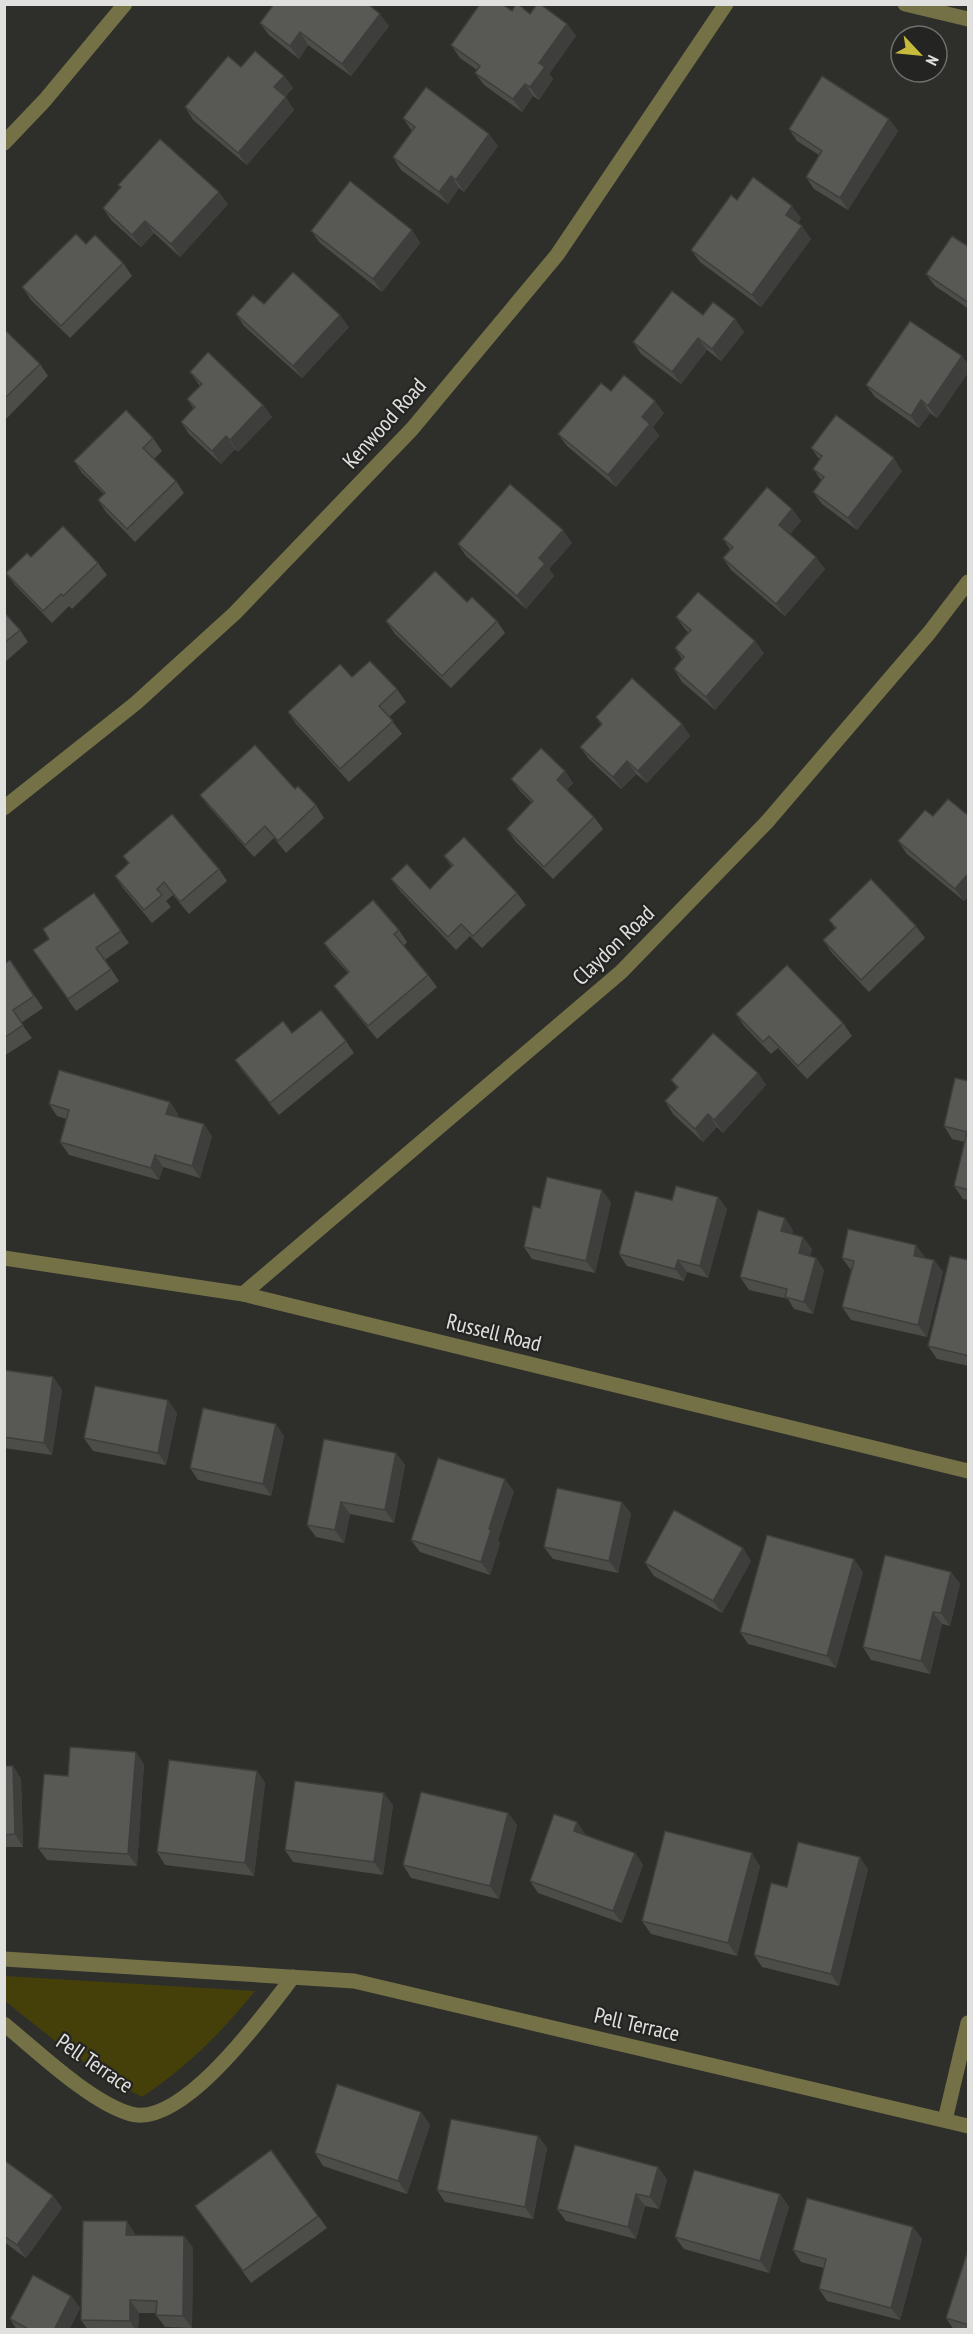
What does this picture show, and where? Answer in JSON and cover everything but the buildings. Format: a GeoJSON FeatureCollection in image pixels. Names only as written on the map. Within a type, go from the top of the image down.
{"type":"FeatureCollection","features":[{"type":"Feature","properties":{"kind":"street"},"geometry":{"type":"LineString","coordinates":[[4,143],[45,100],[125,4]]}},
{"type":"Feature","properties":{"kind":"street","name":"Kenwood Road"},"geometry":{"type":"LineString","coordinates":[[4,807],[136,703],[235,613],[412,429],[557,255],[726,4]]}},
{"type":"Feature","properties":{"kind":"street"},"geometry":{"type":"LineString","coordinates":[[905,4],[969,20]]}},
{"type":"Feature","properties":{"kind":"street","name":"Claydon Road"},"geometry":{"type":"LineString","coordinates":[[243,1294],[621,972],[765,823],[929,633],[969,582]]}},
{"type":"Feature","properties":{"kind":"street","name":"Russell Road"},"geometry":{"type":"LineString","coordinates":[[4,1258],[243,1294],[969,1471]]}},
{"type":"Feature","properties":{"kind":"street","name":"Pell Terrace"},"geometry":{"type":"LineString","coordinates":[[4,1959],[354,1981],[969,2126]]}},
{"type":"Feature","properties":{"kind":"street","name":"Pell Terrace"},"geometry":{"type":"LineString","coordinates":[[4,2024],[64,2075],[113,2106],[133,2114],[149,2114],[171,2104],[198,2086],[232,2054],[293,1977]]}},
{"type":"Feature","properties":{"kind":"street"},"geometry":{"type":"LineString","coordinates":[[945,2120],[969,2023]]}},
{"type":"Feature","properties":{"kind":"shaded area"},"geometry":{"type":"Polygon","coordinates":[[[5,1976],[255,1991],[203,2048],[142,2097],[88,2065],[5,2001],[5,1976]]]}}]}
